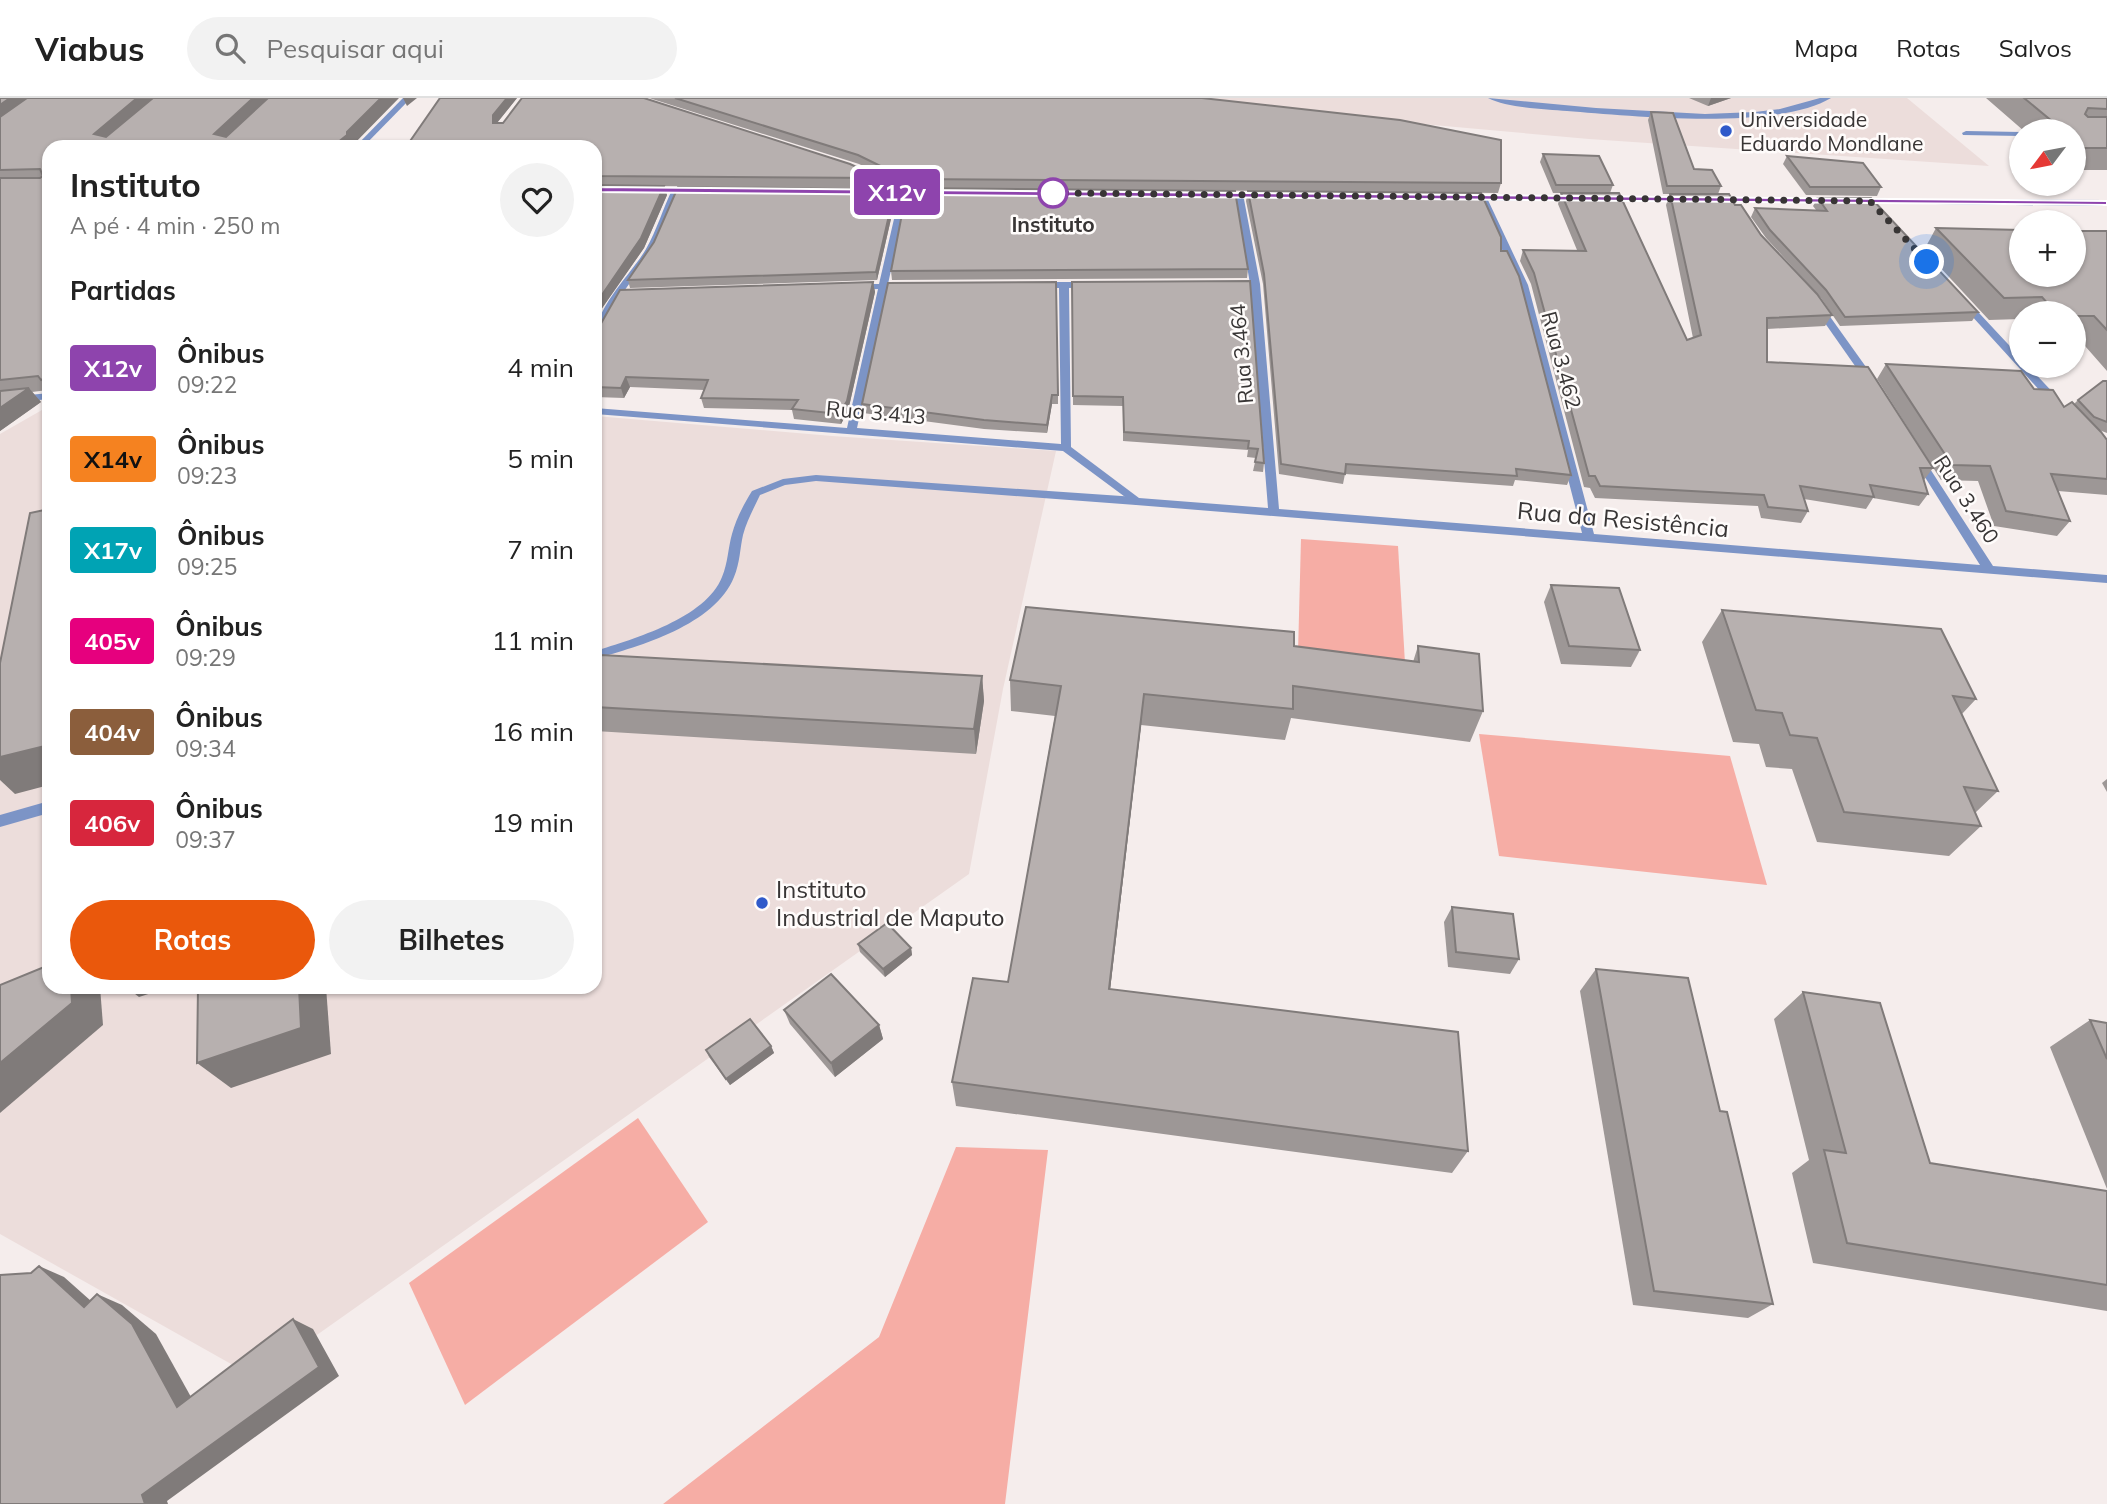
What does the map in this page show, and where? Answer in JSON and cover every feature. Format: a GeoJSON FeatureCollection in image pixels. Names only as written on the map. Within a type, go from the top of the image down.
{"type":"FeatureCollection","features":[{"type":"Feature","properties":{"kind":"main road"},"geometry":{"type":"LineString","coordinates":[[635,190],[703,190]]}},
{"type":"Feature","properties":{"kind":"main road"},"geometry":{"type":"LineString","coordinates":[[864,192],[931,192]]}},
{"type":"Feature","properties":{"kind":"main road"},"geometry":{"type":"LineString","coordinates":[[1199,194],[1280,195]]}},
{"type":"Feature","properties":{"kind":"main road"},"geometry":{"type":"LineString","coordinates":[[1456,198],[1586,199]]}},
{"type":"Feature","properties":{"kind":"main road"},"geometry":{"type":"LineString","coordinates":[[1599,199],[1692,200]]}},
{"type":"Feature","properties":{"kind":"main road"},"geometry":{"type":"LineString","coordinates":[[1705,200],[2107,203]]}},
{"type":"Feature","properties":{"kind":"street"},"geometry":{"type":"LineString","coordinates":[[366,140],[407,98]]}},
{"type":"Feature","properties":{"kind":"street"},"geometry":{"type":"LineString","coordinates":[[1492,98],[1586,110],[1702,117],[1770,114],[1827,98]]}},
{"type":"Feature","properties":{"kind":"street"},"geometry":{"type":"LineString","coordinates":[[1966,133],[2009,134]]}},
{"type":"Feature","properties":{"kind":"street"},"geometry":{"type":"LineString","coordinates":[[852,429],[904,192],[855,169]]}},
{"type":"Feature","properties":{"kind":"street"},"geometry":{"type":"LineString","coordinates":[[602,323],[618,294],[650,248],[676,190]]}},
{"type":"Feature","properties":{"kind":"street","name":"Rua 3.464"},"geometry":{"type":"LineString","coordinates":[[1239,194],[1255,284],[1274,511]]}},
{"type":"Feature","properties":{"kind":"street","name":"Rua 3.462"},"geometry":{"type":"LineString","coordinates":[[1483,198],[1523,285],[1589,537]]}},
{"type":"Feature","properties":{"kind":"street"},"geometry":{"type":"LineString","coordinates":[[1870,201],[1879,211]]}},
{"type":"Feature","properties":{"kind":"street"},"geometry":{"type":"LineString","coordinates":[[1241,284],[1255,284]]}},
{"type":"Feature","properties":{"kind":"street"},"geometry":{"type":"LineString","coordinates":[[1023,285],[1098,285]]}},
{"type":"Feature","properties":{"kind":"street"},"geometry":{"type":"LineString","coordinates":[[1064,285],[1066,447],[1136,500]]}},
{"type":"Feature","properties":{"kind":"street"},"geometry":{"type":"LineString","coordinates":[[844,287],[912,286]]}},
{"type":"Feature","properties":{"kind":"street"},"geometry":{"type":"LineString","coordinates":[[1806,292],[1875,389]]}},
{"type":"Feature","properties":{"kind":"street"},"geometry":{"type":"LineString","coordinates":[[618,294],[631,293]]}},
{"type":"Feature","properties":{"kind":"street"},"geometry":{"type":"LineString","coordinates":[[1955,293],[2009,351]]}},
{"type":"Feature","properties":{"kind":"street"},"geometry":{"type":"LineString","coordinates":[[2034,378],[2060,406]]}},
{"type":"Feature","properties":{"kind":"street"},"geometry":{"type":"LineString","coordinates":[[0,401],[42,397]]}},
{"type":"Feature","properties":{"kind":"street","name":"Rua 3.413"},"geometry":{"type":"LineString","coordinates":[[602,411],[1066,447]]}},
{"type":"Feature","properties":{"kind":"street","name":"Rua 3.460"},"geometry":{"type":"LineString","coordinates":[[1909,444],[1989,569]]}},
{"type":"Feature","properties":{"kind":"street","name":"Rua da Resistência"},"geometry":{"type":"LineString","coordinates":[[602,652],[665,630],[703,608],[725,585],[735,555],[738,531],[756,493],[783,482],[816,478],[1136,500],[2107,579]]}},
{"type":"Feature","properties":{"kind":"street"},"geometry":{"type":"LineString","coordinates":[[0,821],[42,809]]}},
{"type":"Feature","properties":{"kind":"shaded area","name":"Universidade Eduardo Mondlane"},"geometry":{"type":"Polygon","coordinates":[[[1199,98],[1907,98],[1989,166],[1589,139],[1422,124],[1199,98]]]}},
{"type":"Feature","properties":{"kind":"shaded area","name":"Instituto Industrial de Maputo"},"geometry":{"type":"Polygon","coordinates":[[[42,410],[42,994],[602,994],[602,417],[1056,451],[1003,689],[969,874],[256,1378],[0,1234],[0,434],[42,410]]]}},
{"type":"Feature","properties":{"kind":"shaded area"},"geometry":{"type":"Polygon","coordinates":[[[1301,539],[1398,546],[1405,663],[1298,653],[1301,539]]]}},
{"type":"Feature","properties":{"kind":"shaded area"},"geometry":{"type":"Polygon","coordinates":[[[1479,734],[1730,756],[1767,885],[1499,856],[1479,734]]]}},
{"type":"Feature","properties":{"kind":"shaded area"},"geometry":{"type":"Polygon","coordinates":[[[638,1118],[708,1222],[465,1405],[409,1283],[638,1118]]]}},
{"type":"Feature","properties":{"kind":"shaded area"},"geometry":{"type":"Polygon","coordinates":[[[956,1147],[1048,1150],[1005,1504],[663,1504],[879,1337],[956,1147]]]}},
{"type":"Feature","properties":{"kind":"building"},"geometry":{"type":"Polygon","coordinates":[[[0,98],[10,98],[0,105],[0,98]]]}},
{"type":"Feature","properties":{"kind":"building"},"geometry":{"type":"Polygon","coordinates":[[[27,98],[137,98],[94,134],[106,137],[153,98],[253,98],[214,134],[226,137],[268,98],[381,98],[341,140],[42,140],[42,174],[40,169],[0,170],[0,117],[27,98]]]}},
{"type":"Feature","properties":{"kind":"building"},"geometry":{"type":"Polygon","coordinates":[[[440,98],[507,98],[493,115],[493,123],[503,123],[522,98],[644,98],[850,164],[881,178],[602,176],[602,140],[411,140],[440,98]]]}},
{"type":"Feature","properties":{"kind":"building"},"geometry":{"type":"Polygon","coordinates":[[[675,98],[1202,98],[1400,120],[1501,140],[1501,183],[907,179],[858,155],[675,98]]]}},
{"type":"Feature","properties":{"kind":"building"},"geometry":{"type":"Polygon","coordinates":[[[2024,98],[2107,98],[2107,109],[2088,108],[2085,114],[2088,117],[2107,117],[2107,148],[2086,148],[2086,119],[2049,119],[2024,98]]]}},
{"type":"Feature","properties":{"kind":"building"},"geometry":{"type":"Polygon","coordinates":[[[1651,112],[1673,113],[1694,169],[1712,170],[1721,186],[1667,186],[1651,112]]]}},
{"type":"Feature","properties":{"kind":"building"},"geometry":{"type":"Polygon","coordinates":[[[1543,154],[1599,156],[1613,185],[1556,185],[1543,154]]]}},
{"type":"Feature","properties":{"kind":"building"},"geometry":{"type":"Polygon","coordinates":[[[1787,156],[1863,163],[1881,187],[1810,187],[1787,156]]]}},
{"type":"Feature","properties":{"kind":"building"},"geometry":{"type":"Polygon","coordinates":[[[42,177],[42,379],[38,376],[0,380],[0,178],[42,177]]]}},
{"type":"Feature","properties":{"kind":"building"},"geometry":{"type":"Polygon","coordinates":[[[602,185],[664,186],[641,238],[602,295],[602,185]]]}},
{"type":"Feature","properties":{"kind":"building"},"geometry":{"type":"Polygon","coordinates":[[[678,187],[895,189],[876,272],[628,280],[654,242],[678,187]]]}},
{"type":"Feature","properties":{"kind":"building"},"geometry":{"type":"Polygon","coordinates":[[[907,188],[1235,191],[1248,269],[891,271],[907,188]]]}},
{"type":"Feature","properties":{"kind":"building"},"geometry":{"type":"Polygon","coordinates":[[[1248,191],[1481,193],[1501,237],[1501,251],[1507,251],[1519,276],[1571,475],[1516,469],[1517,476],[1346,464],[1345,474],[1281,464],[1264,274],[1248,191]]]}},
{"type":"Feature","properties":{"kind":"building"},"geometry":{"type":"Polygon","coordinates":[[[1561,193],[1619,193],[1687,340],[1701,335],[1670,194],[1729,194],[1735,205],[1741,205],[1761,235],[1817,294],[1832,315],[1767,318],[1767,362],[1868,367],[1933,468],[1920,468],[1928,494],[1870,485],[1874,497],[1800,486],[1808,511],[1768,507],[1764,495],[1600,486],[1595,476],[1589,476],[1534,273],[1523,250],[1586,251],[1561,193]]]}},
{"type":"Feature","properties":{"kind":"building"},"geometry":{"type":"Polygon","coordinates":[[[1818,198],[1871,198],[1978,312],[1845,317],[1826,290],[1770,230],[1755,208],[1827,211],[1818,198]]]}},
{"type":"Feature","properties":{"kind":"building"},"geometry":{"type":"Polygon","coordinates":[[[1936,228],[2009,230],[2009,287],[2086,287],[2086,231],[2107,231],[2107,330],[2094,316],[2086,316],[2086,301],[2046,301],[2042,297],[2004,298],[1936,228]]]}},
{"type":"Feature","properties":{"kind":"building"},"geometry":{"type":"Polygon","coordinates":[[[1250,281],[1264,463],[1255,462],[1258,449],[1248,448],[1249,441],[1124,432],[1123,397],[1073,396],[1072,282],[1250,281]]]}},
{"type":"Feature","properties":{"kind":"building"},"geometry":{"type":"Polygon","coordinates":[[[873,282],[847,401],[839,414],[792,409],[798,400],[701,398],[708,380],[626,377],[621,388],[602,387],[602,322],[620,290],[873,282]]]}},
{"type":"Feature","properties":{"kind":"building"},"geometry":{"type":"Polygon","coordinates":[[[1056,282],[1058,395],[1052,395],[1047,425],[984,420],[862,404],[888,283],[1056,282]]]}},
{"type":"Feature","properties":{"kind":"building"},"geometry":{"type":"Polygon","coordinates":[[[1886,364],[2009,370],[2009,378],[2026,378],[2034,389],[2053,390],[2064,407],[2072,402],[2107,440],[2107,479],[2051,474],[2070,521],[2006,511],[1990,466],[1952,465],[1886,364]]]}},
{"type":"Feature","properties":{"kind":"building"},"geometry":{"type":"Polygon","coordinates":[[[2103,381],[2107,381],[2107,422],[2094,417],[2078,400],[2103,381]]]}},
{"type":"Feature","properties":{"kind":"building"},"geometry":{"type":"Polygon","coordinates":[[[29,388],[0,408],[0,391],[29,388]]]}},
{"type":"Feature","properties":{"kind":"building"},"geometry":{"type":"Polygon","coordinates":[[[42,510],[42,747],[0,757],[0,663],[30,513],[42,510]]]}},
{"type":"Feature","properties":{"kind":"building"},"geometry":{"type":"Polygon","coordinates":[[[1551,585],[1619,588],[1640,650],[1569,646],[1551,585]]]}},
{"type":"Feature","properties":{"kind":"building"},"geometry":{"type":"Polygon","coordinates":[[[1026,607],[1294,632],[1294,646],[1419,662],[1418,646],[1479,654],[1483,711],[1293,686],[1293,709],[1144,694],[1109,989],[1458,1032],[1468,1151],[952,1082],[973,978],[1008,982],[1061,686],[1010,680],[1026,607]]]}},
{"type":"Feature","properties":{"kind":"building"},"geometry":{"type":"Polygon","coordinates":[[[1722,610],[1941,629],[1976,699],[1953,696],[1998,791],[1964,787],[1981,826],[1844,812],[1817,738],[1790,735],[1782,713],[1756,710],[1722,610]]]}},
{"type":"Feature","properties":{"kind":"building"},"geometry":{"type":"Polygon","coordinates":[[[602,655],[982,676],[974,729],[602,707],[602,655]]]}},
{"type":"Feature","properties":{"kind":"building"},"geometry":{"type":"Polygon","coordinates":[[[1452,907],[1513,914],[1519,959],[1456,952],[1452,907]]]}},
{"type":"Feature","properties":{"kind":"building"},"geometry":{"type":"Polygon","coordinates":[[[887,923],[911,948],[883,969],[858,944],[887,923]]]}},
{"type":"Feature","properties":{"kind":"building"},"geometry":{"type":"Polygon","coordinates":[[[42,968],[42,994],[71,994],[72,1003],[0,1063],[0,985],[42,968]]]}},
{"type":"Feature","properties":{"kind":"building"},"geometry":{"type":"Polygon","coordinates":[[[1596,969],[1688,978],[1720,1111],[1727,1112],[1773,1304],[1654,1291],[1596,969]]]}},
{"type":"Feature","properties":{"kind":"building"},"geometry":{"type":"Polygon","coordinates":[[[831,974],[879,1025],[831,1063],[784,1010],[831,974]]]}},
{"type":"Feature","properties":{"kind":"building"},"geometry":{"type":"Polygon","coordinates":[[[1803,992],[1880,1003],[1930,1163],[2107,1191],[2107,1285],[1847,1243],[1824,1150],[1846,1153],[1803,992]]]}},
{"type":"Feature","properties":{"kind":"building"},"geometry":{"type":"Polygon","coordinates":[[[198,994],[299,994],[301,1028],[197,1063],[198,994]]]}},
{"type":"Feature","properties":{"kind":"building"},"geometry":{"type":"Polygon","coordinates":[[[750,1019],[771,1046],[726,1079],[706,1050],[750,1019]]]}},
{"type":"Feature","properties":{"kind":"building"},"geometry":{"type":"Polygon","coordinates":[[[2090,1020],[2107,1023],[2107,1059],[2090,1020]]]}},
{"type":"Feature","properties":{"kind":"building"},"geometry":{"type":"Polygon","coordinates":[[[39,1266],[84,1307],[97,1294],[132,1324],[177,1407],[293,1319],[319,1367],[142,1495],[145,1504],[0,1504],[0,1275],[31,1273],[39,1266]]]}},
{"type":"Feature","properties":{"kind":"bus line","name":"X12v"},"geometry":{"type":"LineString","coordinates":[[602,190],[2107,203]]}},
{"type":"Feature","properties":{"kind":"place","name":"Universidade Eduardo Mondlane"},"geometry":{"type":"Point","coordinates":[1726,131]}},
{"type":"Feature","properties":{"kind":"place","name":"Instituto"},"geometry":{"type":"Point","coordinates":[1053,193]}},
{"type":"Feature","properties":{"kind":"place","name":"Instituto Industrial de Maputo"},"geometry":{"type":"Point","coordinates":[762,903]}},
{"type":"Feature","properties":{"kind":"route"},"geometry":{"type":"LineString","coordinates":[[1053,193],[1870,201],[1927,262]]}}]}
